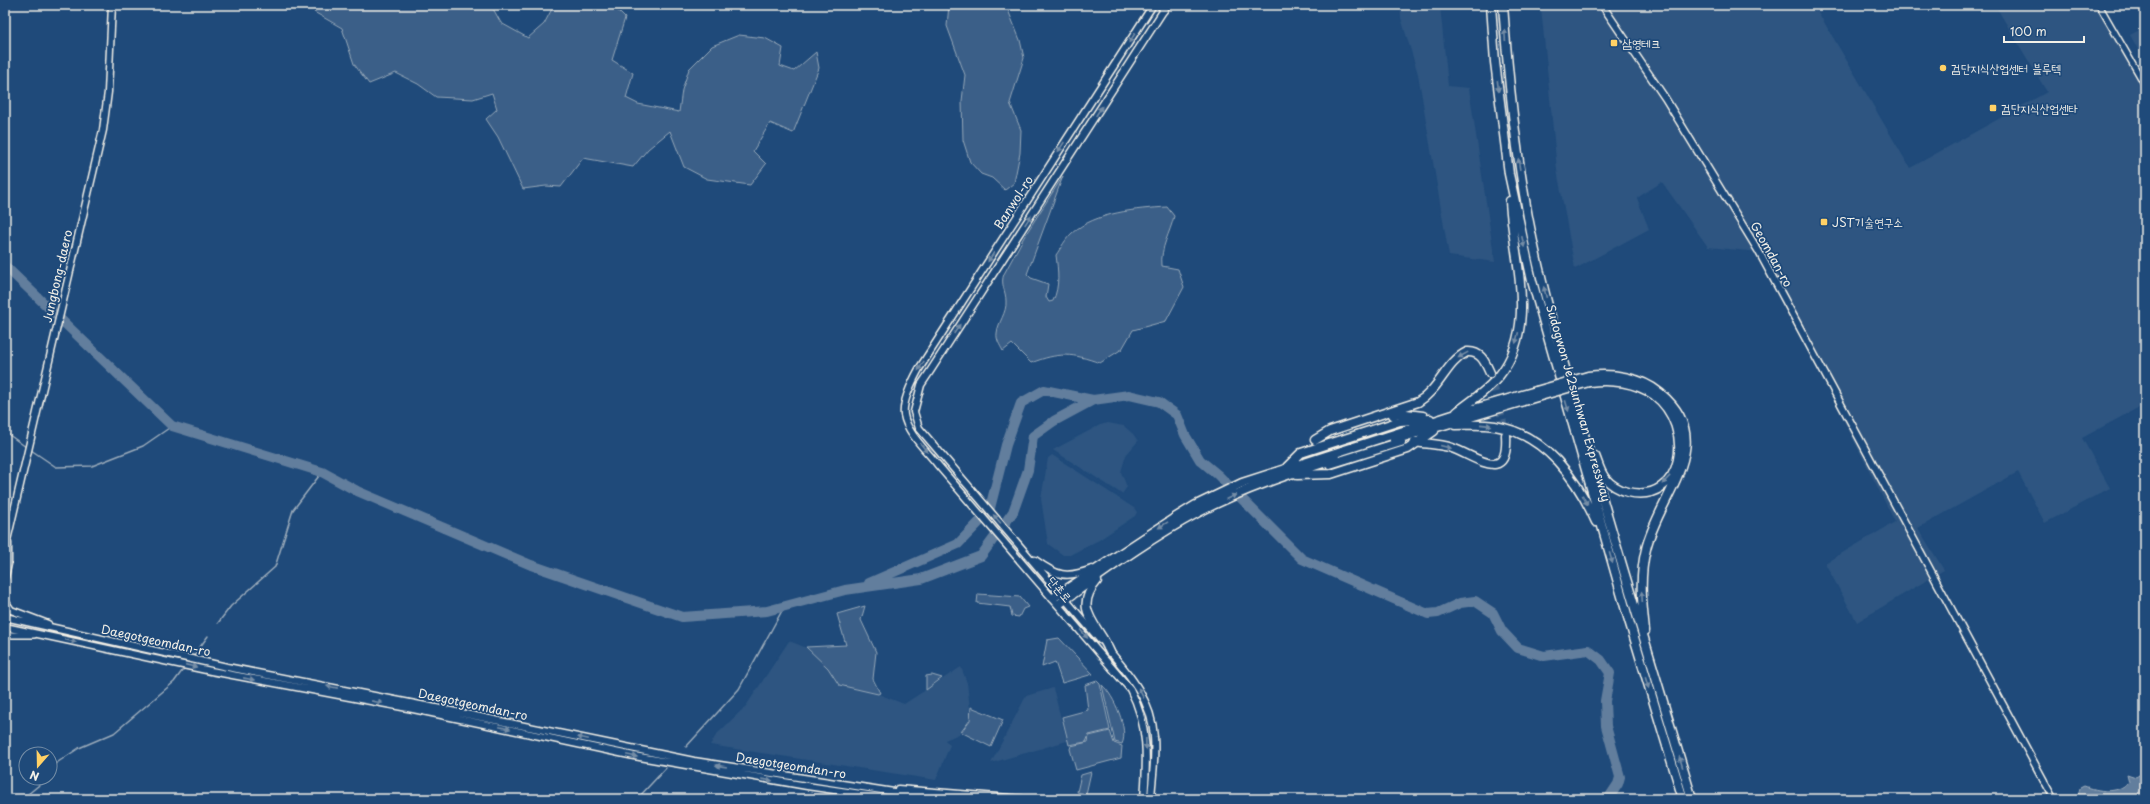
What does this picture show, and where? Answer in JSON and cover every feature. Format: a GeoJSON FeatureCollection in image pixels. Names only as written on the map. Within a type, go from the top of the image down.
{"type":"FeatureCollection","features":[{"type":"Feature","properties":{"kind":"highway","name":"Sudogwon Je2sunhwan Expressway"},"geometry":{"type":"LineString","coordinates":[[1491,5],[1495,62],[1509,174],[1532,281],[1607,544],[1683,799]]}},
{"type":"Feature","properties":{"kind":"highway","name":"Sudogwon Je2sunhwan Expressway"},"geometry":{"type":"LineString","coordinates":[[1503,5],[1510,100],[1527,213],[1551,318],[1647,650],[1692,799]]}},
{"type":"Feature","properties":{"kind":"highway"},"geometry":{"type":"LineString","coordinates":[[1286,472],[1411,442],[1442,424],[1487,389],[1498,377],[1506,365],[1518,336],[1521,297],[1513,241],[1509,174]]}},
{"type":"Feature","properties":{"kind":"highway"},"geometry":{"type":"LineString","coordinates":[[1286,472],[1304,450],[1315,440],[1330,431],[1418,402],[1426,397],[1459,357],[1467,352],[1477,354],[1482,358],[1490,373]]}},
{"type":"Feature","properties":{"kind":"highway"},"geometry":{"type":"LineString","coordinates":[[1453,415],[1606,374],[1619,376],[1650,386],[1673,405],[1683,424],[1686,434],[1686,445],[1682,467],[1653,527],[1643,563],[1642,591],[1647,650]]}},
{"type":"Feature","properties":{"kind":"highway"},"geometry":{"type":"LineString","coordinates":[[1580,419],[1605,478],[1618,488],[1632,493],[1651,491],[1664,484],[1673,473],[1679,456],[1680,444],[1676,423],[1667,407],[1651,393],[1634,386],[1605,380],[1589,379]]}},
{"type":"Feature","properties":{"kind":"highway"},"geometry":{"type":"LineString","coordinates":[[1059,598],[1168,530],[1198,508],[1260,480],[1536,394]]}},
{"type":"Feature","properties":{"kind":"highway"},"geometry":{"type":"LineString","coordinates":[[1315,440],[1398,413],[1442,424]]}},
{"type":"Feature","properties":{"kind":"highway"},"geometry":{"type":"LineString","coordinates":[[1304,450],[1400,421],[1496,426],[1519,434],[1538,445],[1559,463],[1575,483],[1607,544]]}},
{"type":"Feature","properties":{"kind":"highway"},"geometry":{"type":"LineString","coordinates":[[1286,472],[1442,424]]}},
{"type":"Feature","properties":{"kind":"highway"},"geometry":{"type":"LineString","coordinates":[[1286,472],[1331,474],[1408,449],[1411,442],[1442,424]]}},
{"type":"Feature","properties":{"kind":"highway"},"geometry":{"type":"LineString","coordinates":[[1394,440],[1450,448],[1489,465],[1499,463],[1506,453],[1506,435]]}},
{"type":"Feature","properties":{"kind":"highway"},"geometry":{"type":"LineString","coordinates":[[1102,570],[1090,590],[1085,606],[1088,615],[1110,652]]}},
{"type":"Feature","properties":{"kind":"main road","name":"Jungbong-daero"},"geometry":{"type":"LineString","coordinates":[[5,549],[23,466],[103,130],[109,79],[112,5]]}},
{"type":"Feature","properties":{"kind":"main road","name":"Banwol-ro"},"geometry":{"type":"LineString","coordinates":[[904,415],[909,386],[919,368],[1153,5]]}},
{"type":"Feature","properties":{"kind":"main road","name":"Banwol-ro"},"geometry":{"type":"LineString","coordinates":[[914,412],[921,385],[1164,12],[1167,5]]}},
{"type":"Feature","properties":{"kind":"main road","name":"Geomdan-ro"},"geometry":{"type":"LineString","coordinates":[[1602,5],[1665,98],[1759,252],[2044,781]]}},
{"type":"Feature","properties":{"kind":"main road","name":"단촌로"},"geometry":{"type":"LineString","coordinates":[[914,412],[919,428],[1025,552],[1134,697],[1142,717],[1146,736],[1144,799]]}},
{"type":"Feature","properties":{"kind":"main road","name":"단촌로"},"geometry":{"type":"LineString","coordinates":[[904,415],[913,434],[968,500],[1015,554],[1110,652],[1133,680],[1149,713],[1155,745],[1151,797]]}},
{"type":"Feature","properties":{"kind":"main road"},"geometry":{"type":"LineString","coordinates":[[5,577],[8,564],[8,538]]}},
{"type":"Feature","properties":{"kind":"main road"},"geometry":{"type":"LineString","coordinates":[[1025,552],[1053,572],[1064,576],[1102,570]]}},
{"type":"Feature","properties":{"kind":"main road"},"geometry":{"type":"LineString","coordinates":[[5,601],[11,610],[56,629]]}},
{"type":"Feature","properties":{"kind":"main road","name":"Daegotgeomdan-ro"},"geometry":{"type":"LineString","coordinates":[[5,617],[214,664],[694,761],[939,799]]}},
{"type":"Feature","properties":{"kind":"main road","name":"Daegotgeomdan-ro"},"geometry":{"type":"LineString","coordinates":[[5,627],[211,671],[420,711],[640,757],[807,786],[895,799]]}},
{"type":"Feature","properties":{"kind":"main road"},"geometry":{"type":"LineString","coordinates":[[846,785],[1022,799]]}},
{"type":"Feature","properties":{"kind":"main road"},"geometry":{"type":"LineString","coordinates":[[1140,799],[1145,788]]}},
{"type":"Feature","properties":{"kind":"street"},"geometry":{"type":"LineString","coordinates":[[1159,5],[1164,12]]}},
{"type":"Feature","properties":{"kind":"street"},"geometry":{"type":"LineString","coordinates":[[2099,5],[2145,85]]}},
{"type":"Feature","properties":{"kind":"street"},"geometry":{"type":"LineString","coordinates":[[5,635],[48,636]]}},
{"type":"Feature","properties":{"kind":"street"},"geometry":{"type":"LineString","coordinates":[[2044,781],[2054,799]]}},
{"type":"Feature","properties":{"kind":"shaded area"},"geometry":{"type":"Polygon","coordinates":[[[317,5],[491,5],[501,23],[528,38],[544,24],[554,5],[612,5],[625,18],[612,60],[633,73],[626,98],[638,104],[679,112],[682,90],[689,69],[712,46],[739,35],[765,38],[783,48],[780,66],[794,71],[816,52],[819,68],[793,133],[770,123],[753,151],[766,164],[750,185],[707,179],[684,167],[670,131],[648,149],[633,167],[583,158],[561,187],[546,186],[523,189],[498,137],[486,119],[497,109],[492,93],[473,99],[436,97],[418,84],[396,73],[369,84],[354,64],[342,28],[314,12],[317,5]]]}},
{"type":"Feature","properties":{"kind":"shaded area"},"geometry":{"type":"Polygon","coordinates":[[[949,5],[1006,5],[1020,40],[1024,58],[1010,103],[1021,130],[1020,153],[1014,183],[1005,190],[992,178],[981,174],[970,162],[963,140],[962,101],[965,75],[947,26],[949,5]]]}},
{"type":"Feature","properties":{"kind":"shaded area"},"geometry":{"type":"Polygon","coordinates":[[[1400,5],[1440,5],[1448,86],[1469,88],[1495,262],[1449,256],[1418,74],[1401,18],[1400,5]]]}},
{"type":"Feature","properties":{"kind":"shaded area"},"geometry":{"type":"Polygon","coordinates":[[[1586,5],[1814,5],[1910,168],[2047,92],[1995,5],[2094,5],[2122,50],[2145,92],[2145,404],[2082,438],[2110,488],[2045,523],[2018,472],[1918,528],[1944,570],[1857,622],[1825,563],[1895,522],[1759,252],[1708,247],[1662,182],[1637,198],[1649,229],[1575,269],[1557,170],[1541,7],[1586,5]]]}},
{"type":"Feature","properties":{"kind":"shaded area"},"geometry":{"type":"Polygon","coordinates":[[[2145,27],[2145,62],[2130,35],[2145,27]]]}},
{"type":"Feature","properties":{"kind":"shaded area"},"geometry":{"type":"Polygon","coordinates":[[[1063,176],[1027,274],[1031,278],[1048,284],[1046,297],[1049,302],[1053,301],[1058,284],[1056,255],[1070,235],[1082,226],[1105,216],[1143,209],[1167,207],[1174,216],[1162,253],[1162,266],[1178,269],[1184,287],[1166,321],[1133,330],[1122,349],[1100,363],[1081,357],[1066,355],[1041,359],[1031,363],[1012,344],[1003,351],[997,338],[998,329],[1006,305],[1003,284],[1004,274],[1024,237],[1063,176]]]}},
{"type":"Feature","properties":{"kind":"shaded area"},"geometry":{"type":"Polygon","coordinates":[[[1108,423],[1124,426],[1138,441],[1126,455],[1121,472],[1127,487],[1122,494],[1053,450],[1100,425],[1108,423]]]}},
{"type":"Feature","properties":{"kind":"shaded area"},"geometry":{"type":"Polygon","coordinates":[[[1052,455],[1134,508],[1137,512],[1135,516],[1099,540],[1070,555],[1063,555],[1048,544],[1041,499],[1048,458],[1052,455]]]}},
{"type":"Feature","properties":{"kind":"shaded area"},"geometry":{"type":"Polygon","coordinates":[[[978,594],[1020,597],[1028,607],[1023,609],[1019,617],[1012,616],[1010,607],[977,603],[978,594]]]}},
{"type":"Feature","properties":{"kind":"shaded area"},"geometry":{"type":"Polygon","coordinates":[[[865,606],[861,620],[876,652],[873,679],[880,693],[878,694],[839,685],[828,668],[806,647],[846,645],[837,614],[865,606]]]}},
{"type":"Feature","properties":{"kind":"shaded area"},"geometry":{"type":"Polygon","coordinates":[[[1059,638],[1093,674],[1062,683],[1055,662],[1042,667],[1047,640],[1059,638]]]}},
{"type":"Feature","properties":{"kind":"shaded area"},"geometry":{"type":"Polygon","coordinates":[[[789,641],[807,648],[828,668],[839,685],[881,695],[904,704],[961,667],[967,683],[971,717],[959,734],[945,740],[950,745],[936,780],[710,745],[717,734],[746,706],[789,641]]]}},
{"type":"Feature","properties":{"kind":"shaded area"},"geometry":{"type":"Polygon","coordinates":[[[932,675],[942,678],[926,690],[926,676],[932,675]]]}},
{"type":"Feature","properties":{"kind":"shaded area"},"geometry":{"type":"Polygon","coordinates":[[[1097,681],[1100,684],[1110,730],[1089,735],[1086,742],[1069,745],[1062,717],[1088,710],[1085,685],[1097,681]]]}},
{"type":"Feature","properties":{"kind":"shaded area"},"geometry":{"type":"Polygon","coordinates":[[[1102,685],[1111,696],[1119,713],[1124,730],[1122,744],[1115,742],[1102,685]]]}},
{"type":"Feature","properties":{"kind":"shaded area"},"geometry":{"type":"Polygon","coordinates":[[[1053,688],[1067,741],[991,763],[1026,696],[1053,688]]]}},
{"type":"Feature","properties":{"kind":"shaded area"},"geometry":{"type":"Polygon","coordinates":[[[971,707],[1003,720],[991,747],[961,732],[970,720],[971,707]]]}},
{"type":"Feature","properties":{"kind":"shaded area"},"geometry":{"type":"Polygon","coordinates":[[[1110,731],[1114,743],[1122,746],[1121,758],[1076,770],[1070,749],[1071,746],[1088,742],[1089,736],[1110,731]]]}},
{"type":"Feature","properties":{"kind":"shaded area"},"geometry":{"type":"Polygon","coordinates":[[[2145,771],[2145,799],[2077,799],[2080,788],[2084,786],[2107,791],[2119,789],[2129,782],[2127,774],[2136,777],[2145,771]]]}},
{"type":"Feature","properties":{"kind":"shaded area"},"geometry":{"type":"Polygon","coordinates":[[[1091,772],[1086,794],[1077,792],[1081,775],[1091,772]]]}},
{"type":"Feature","properties":{"kind":"shaded area"},"geometry":{"type":"Polygon","coordinates":[[[676,794],[686,796],[704,799],[664,799],[676,794]]]}},
{"type":"Feature","properties":{"kind":"waterway"},"geometry":{"type":"LineString","coordinates":[[5,266],[172,426],[322,472],[357,491],[531,565],[682,617],[767,611],[845,590],[921,579],[981,556],[1013,512],[1028,470],[1033,436],[1054,421],[1093,400],[1129,395],[1159,402],[1177,415],[1185,435],[1200,460],[1218,475],[1302,559],[1428,614],[1438,613],[1460,603],[1475,601],[1493,613],[1502,631],[1518,648],[1544,656],[1588,650],[1601,660],[1610,673],[1605,701],[1606,726],[1620,777],[1618,784],[1608,799]]}},
{"type":"Feature","properties":{"kind":"waterway"},"geometry":{"type":"LineString","coordinates":[[869,583],[958,544],[989,512],[1006,445],[1021,403],[1044,390],[1093,400]]}},
{"type":"Feature","properties":{"kind":"waterway"},"geometry":{"type":"LineString","coordinates":[[31,450],[56,467],[92,466],[143,446],[172,426]]}},
{"type":"Feature","properties":{"kind":"waterway"},"geometry":{"type":"LineString","coordinates":[[5,432],[26,447]]}},
{"type":"Feature","properties":{"kind":"waterway"},"geometry":{"type":"LineString","coordinates":[[218,623],[231,606],[275,567],[293,510],[322,472]]}},
{"type":"Feature","properties":{"kind":"waterway"},"geometry":{"type":"LineString","coordinates":[[686,747],[739,689],[784,607]]}},
{"type":"Feature","properties":{"kind":"waterway"},"geometry":{"type":"LineString","coordinates":[[192,658],[208,636]]}},
{"type":"Feature","properties":{"kind":"waterway"},"geometry":{"type":"LineString","coordinates":[[58,762],[79,748],[114,733],[174,682],[185,667]]}},
{"type":"Feature","properties":{"kind":"waterway"},"geometry":{"type":"LineString","coordinates":[[637,799],[666,768]]}},
{"type":"Feature","properties":{"kind":"waterway"},"geometry":{"type":"LineString","coordinates":[[22,799],[38,786]]}},
{"type":"Feature","properties":{"kind":"tunnel"},"geometry":{"type":"LineString","coordinates":[[1490,373],[1506,434]]}},
{"type":"Feature","properties":{"kind":"place","name":"삼영테크"},"geometry":{"type":"Point","coordinates":[1614,43]}},
{"type":"Feature","properties":{"kind":"place","name":"검단지식산업센터 블루텍"},"geometry":{"type":"Point","coordinates":[1943,68]}},
{"type":"Feature","properties":{"kind":"place","name":"검단지식산업센타"},"geometry":{"type":"Point","coordinates":[1993,108]}},
{"type":"Feature","properties":{"kind":"place","name":"JST기술연구소"},"geometry":{"type":"Point","coordinates":[1824,222]}}]}
